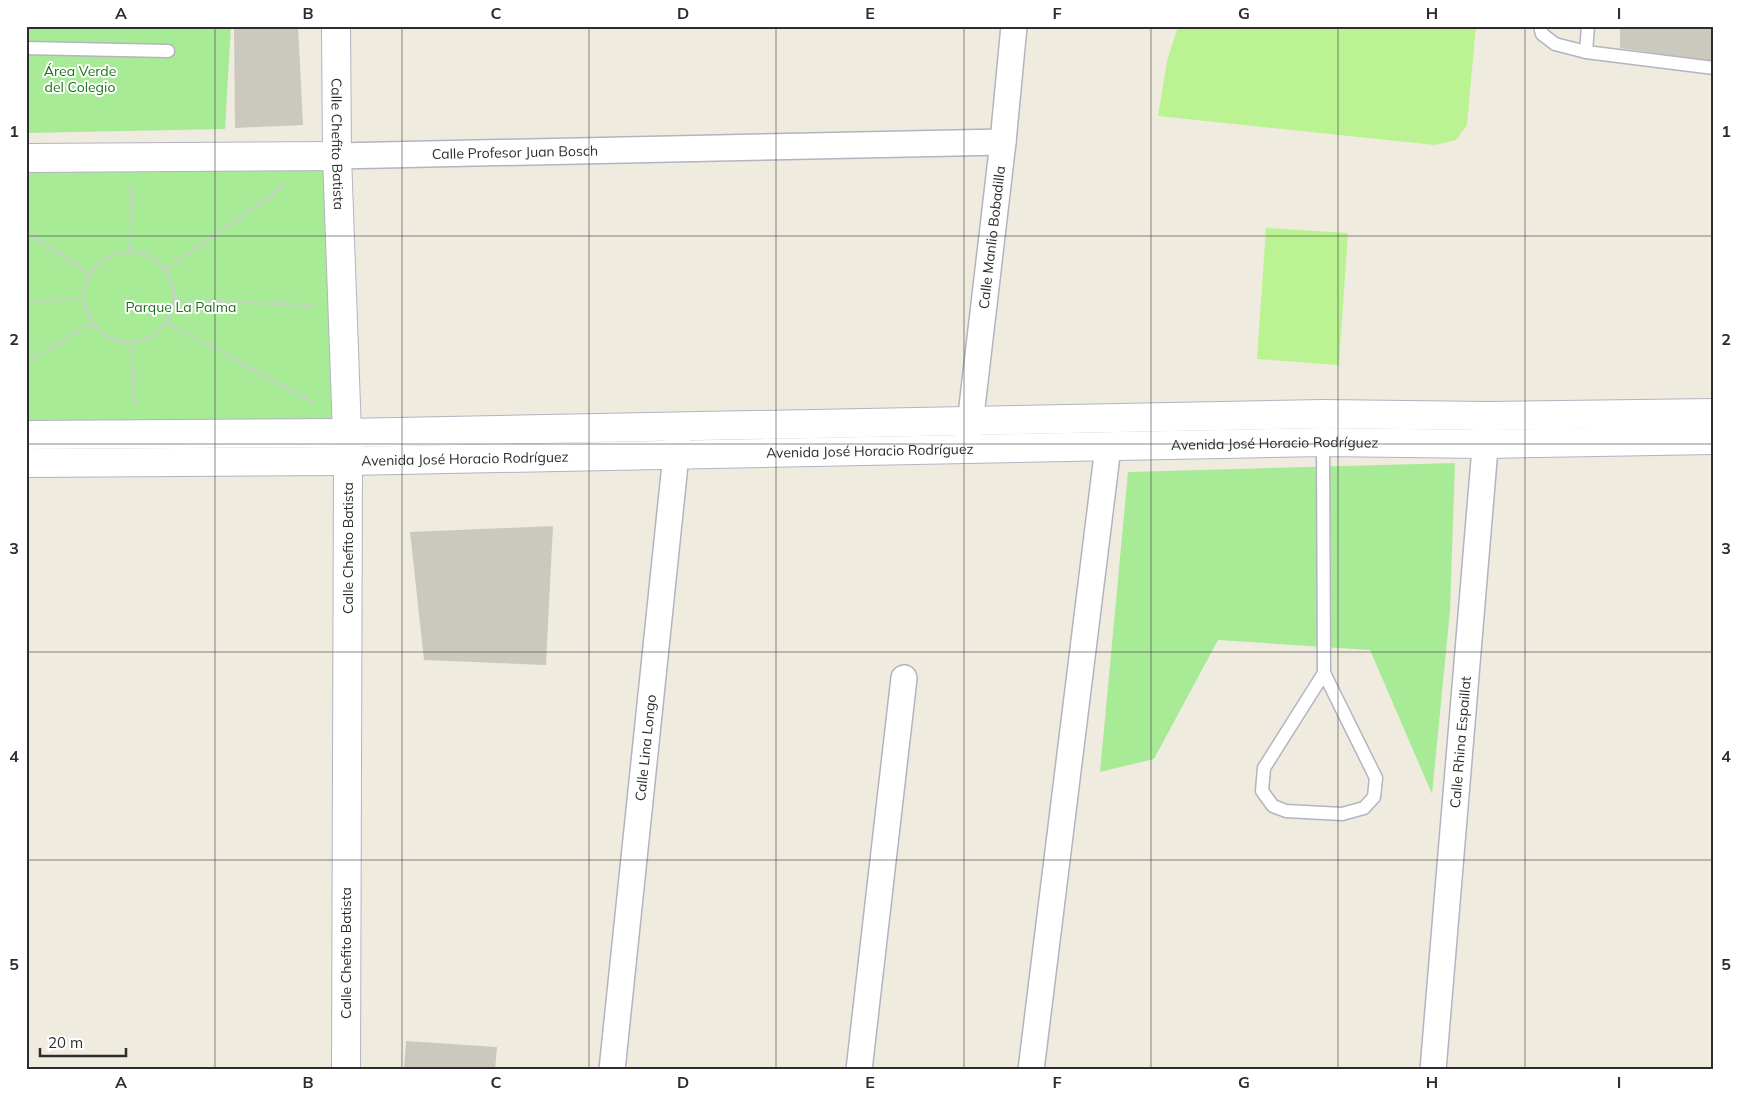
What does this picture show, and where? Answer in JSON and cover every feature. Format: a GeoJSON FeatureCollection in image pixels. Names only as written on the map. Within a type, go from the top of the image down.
{"type":"FeatureCollection","features":[{"type":"Feature","properties":{"kind":"street","name":"Calle Chefito Batista"},"geometry":{"type":"LineString","coordinates":[[336,26],[336,156],[348,461],[346,1070]]}},
{"type":"Feature","properties":{"kind":"street","name":"Calle Manlio Bobadilla"},"geometry":{"type":"LineString","coordinates":[[967,448],[1003,142],[1014,26]]}},
{"type":"Feature","properties":{"kind":"street","name":"Calle Profesor Juan Bosch"},"geometry":{"type":"LineString","coordinates":[[26,158],[336,156],[1003,142]]}},
{"type":"Feature","properties":{"kind":"street","name":"Avenida José Horacio Rodríguez"},"geometry":{"type":"LineString","coordinates":[[26,435],[346,433],[1323,414],[1487,416],[1714,413]]}},
{"type":"Feature","properties":{"kind":"street","name":"Calle Rhina Espaillat"},"geometry":{"type":"LineString","coordinates":[[1434,1070],[1487,416]]}},
{"type":"Feature","properties":{"kind":"street","name":"Calle Lina Longo"},"geometry":{"type":"LineString","coordinates":[[612,1070],[679,426]]}},
{"type":"Feature","properties":{"kind":"street","name":"Avenida José Horacio Rodríguez"},"geometry":{"type":"LineString","coordinates":[[26,463],[348,461],[676,453],[1323,442],[1485,444],[1714,440]]}},
{"type":"Feature","properties":{"kind":"street"},"geometry":{"type":"LineString","coordinates":[[1031,1070],[1108,447]]}},
{"type":"Feature","properties":{"kind":"street"},"geometry":{"type":"LineString","coordinates":[[859,1070],[904,678]]}},
{"type":"Feature","properties":{"kind":"lane"},"geometry":{"type":"LineString","coordinates":[[1540,26],[1542,34],[1555,44],[1586,52],[1714,68]]}},
{"type":"Feature","properties":{"kind":"lane"},"geometry":{"type":"LineString","coordinates":[[1586,52],[1588,26]]}},
{"type":"Feature","properties":{"kind":"lane"},"geometry":{"type":"LineString","coordinates":[[26,48],[168,51]]}},
{"type":"Feature","properties":{"kind":"lane"},"geometry":{"type":"LineString","coordinates":[[1323,442],[1324,672],[1376,778],[1374,797],[1364,808],[1342,814],[1286,811],[1273,806],[1262,791],[1264,768],[1324,672]]}},
{"type":"Feature","properties":{"kind":"path"},"geometry":{"type":"LineString","coordinates":[[130,252],[132,175]]}},
{"type":"Feature","properties":{"kind":"path"},"geometry":{"type":"LineString","coordinates":[[165,270],[287,184]]}},
{"type":"Feature","properties":{"kind":"path"},"geometry":{"type":"LineString","coordinates":[[26,232],[90,274]]}},
{"type":"Feature","properties":{"kind":"path"},"geometry":{"type":"LineString","coordinates":[[130,252],[153,259],[165,270],[172,282],[174,300],[166,322],[148,338],[132,341],[116,340],[108,336],[93,322],[87,313],[84,298],[90,274],[107,258],[130,252]]}},
{"type":"Feature","properties":{"kind":"path"},"geometry":{"type":"LineString","coordinates":[[26,302],[84,298]]}},
{"type":"Feature","properties":{"kind":"path"},"geometry":{"type":"LineString","coordinates":[[174,300],[323,305]]}},
{"type":"Feature","properties":{"kind":"path"},"geometry":{"type":"LineString","coordinates":[[26,364],[93,322]]}},
{"type":"Feature","properties":{"kind":"path"},"geometry":{"type":"LineString","coordinates":[[166,322],[317,405]]}},
{"type":"Feature","properties":{"kind":"path"},"geometry":{"type":"LineString","coordinates":[[132,341],[134,414]]}},
{"type":"Feature","properties":{"kind":"green space","name":"Área Verde del Colegio"},"geometry":{"type":"Polygon","coordinates":[[[26,26],[231,26],[225,129],[26,133],[26,26]]]}},
{"type":"Feature","properties":{"kind":"green space"},"geometry":{"type":"Polygon","coordinates":[[[1178,26],[1476,26],[1467,125],[1456,140],[1435,145],[1158,116],[1167,61],[1178,26]]]}},
{"type":"Feature","properties":{"kind":"green space","name":"Parque La Palma"},"geometry":{"type":"Polygon","coordinates":[[[327,169],[335,440],[26,443],[26,170],[327,169]]]}},
{"type":"Feature","properties":{"kind":"green space"},"geometry":{"type":"Polygon","coordinates":[[[1266,228],[1348,233],[1339,365],[1257,359],[1266,228]]]}},
{"type":"Feature","properties":{"kind":"green space"},"geometry":{"type":"Polygon","coordinates":[[[1455,463],[1450,611],[1432,794],[1370,650],[1218,640],[1154,759],[1100,772],[1128,472],[1455,463]]]}},
{"type":"Feature","properties":{"kind":"building"},"geometry":{"type":"Polygon","coordinates":[[[234,26],[298,26],[303,125],[235,128],[234,26]]]}},
{"type":"Feature","properties":{"kind":"building"},"geometry":{"type":"Polygon","coordinates":[[[1620,26],[1714,26],[1714,62],[1620,48],[1620,26]]]}},
{"type":"Feature","properties":{"kind":"building"},"geometry":{"type":"Polygon","coordinates":[[[553,526],[546,665],[424,660],[410,532],[553,526]]]}},
{"type":"Feature","properties":{"kind":"building"},"geometry":{"type":"Polygon","coordinates":[[[406,1041],[497,1047],[495,1070],[404,1070],[406,1041]]]}}]}
